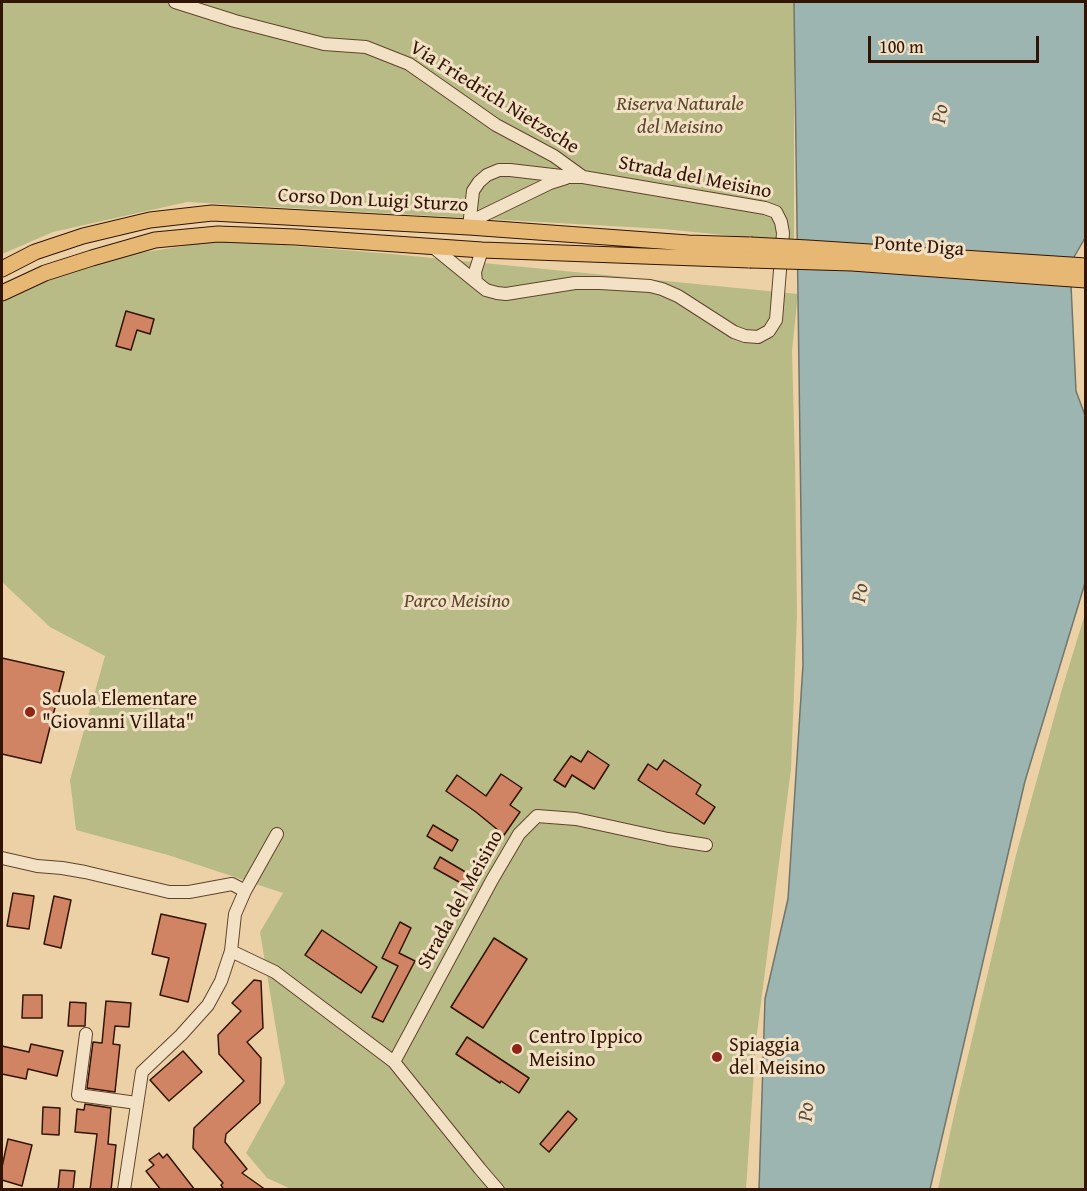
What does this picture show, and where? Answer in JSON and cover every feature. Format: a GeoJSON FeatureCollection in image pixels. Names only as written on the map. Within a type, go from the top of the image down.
{"type":"FeatureCollection","features":[{"type":"Feature","properties":{"kind":"main road","name":"Corso Don Luigi Sturzo"},"geometry":{"type":"LineString","coordinates":[[2,269],[35,252],[83,236],[150,220],[212,213],[469,227],[688,243],[751,253]]}},
{"type":"Feature","properties":{"kind":"main road","name":"Corso Don Luigi Sturzo"},"geometry":{"type":"LineString","coordinates":[[2,293],[45,273],[155,240],[218,234],[482,250],[751,253]]}},
{"type":"Feature","properties":{"kind":"main road","name":"Ponte Diga"},"geometry":{"type":"LineString","coordinates":[[751,253],[808,248],[1086,266]]}},
{"type":"Feature","properties":{"kind":"main road","name":"Ponte Diga"},"geometry":{"type":"LineString","coordinates":[[751,253],[852,263],[1086,280]]}},
{"type":"Feature","properties":{"kind":"street","name":"Via Friedrich Nietzsche"},"geometry":{"type":"LineString","coordinates":[[176,2],[235,21],[314,42],[366,47],[410,64],[496,125],[554,156],[577,177]]}},
{"type":"Feature","properties":{"kind":"street","name":"Strada del Meisino"},"geometry":{"type":"LineString","coordinates":[[433,247],[486,290],[497,293],[506,294],[575,283],[650,286],[678,296],[734,332],[745,336],[758,337],[770,331],[776,320],[783,233],[776,212],[765,208],[577,177],[499,170],[487,175],[473,191],[469,227]]}},
{"type":"Feature","properties":{"kind":"street","name":"Strada del Meisino"},"geometry":{"type":"LineString","coordinates":[[469,227],[480,217],[550,183],[577,177]]}},
{"type":"Feature","properties":{"kind":"street"},"geometry":{"type":"LineString","coordinates":[[476,282],[475,272],[482,250]]}},
{"type":"Feature","properties":{"kind":"street","name":"Strada del Meisino"},"geometry":{"type":"LineString","coordinates":[[393,1062],[492,880],[519,834],[537,816],[576,819],[668,839],[706,844]]}},
{"type":"Feature","properties":{"kind":"street"},"geometry":{"type":"LineString","coordinates":[[124,1190],[142,1071],[181,1035],[208,1005],[221,981],[231,951],[235,914],[245,891],[277,834]]}},
{"type":"Feature","properties":{"kind":"street"},"geometry":{"type":"LineString","coordinates":[[2,858],[37,866],[85,872],[169,892],[189,892],[232,884],[245,891]]}},
{"type":"Feature","properties":{"kind":"street"},"geometry":{"type":"LineString","coordinates":[[231,951],[275,972],[393,1062],[498,1190]]}},
{"type":"Feature","properties":{"kind":"street"},"geometry":{"type":"LineString","coordinates":[[86,1034],[78,1095],[137,1103]]}},
{"type":"Feature","properties":{"kind":"green space","name":"Riserva Naturale del Meisino"},"geometry":{"type":"Polygon","coordinates":[[[2,2],[794,2],[794,242],[664,229],[187,202],[53,232],[2,254],[2,2]]]}},
{"type":"Feature","properties":{"kind":"green space","name":"Parco Meisino"},"geometry":{"type":"Polygon","coordinates":[[[223,240],[392,254],[798,294],[792,351],[797,614],[791,769],[756,1041],[746,1189],[291,1189],[267,1178],[246,1153],[285,1083],[260,932],[283,893],[168,855],[76,830],[70,780],[105,656],[50,627],[2,582],[2,302],[61,274],[119,256],[223,240]]]}},
{"type":"Feature","properties":{"kind":"green space"},"geometry":{"type":"Polygon","coordinates":[[[1085,614],[1085,1189],[938,1189],[1016,855],[1085,614]]]}},
{"type":"Feature","properties":{"kind":"water","name":"Po"},"geometry":{"type":"Polygon","coordinates":[[[794,2],[1085,2],[1085,238],[1070,264],[1076,391],[1086,418],[1085,583],[1025,781],[930,1189],[759,1190],[765,999],[788,899],[803,665],[794,2]]]}},
{"type":"Feature","properties":{"kind":"building"},"geometry":{"type":"Polygon","coordinates":[[[126,311],[154,319],[150,334],[137,330],[131,350],[116,346],[126,311]]]}},
{"type":"Feature","properties":{"kind":"building"},"geometry":{"type":"Polygon","coordinates":[[[2,658],[64,672],[41,763],[2,754],[2,658]]]}},
{"type":"Feature","properties":{"kind":"building"},"geometry":{"type":"Polygon","coordinates":[[[588,751],[609,765],[594,789],[572,775],[565,787],[554,780],[571,756],[581,762],[588,751]]]}},
{"type":"Feature","properties":{"kind":"building"},"geometry":{"type":"Polygon","coordinates":[[[664,760],[701,785],[696,794],[715,807],[704,824],[638,780],[648,764],[657,770],[664,760]]]}},
{"type":"Feature","properties":{"kind":"building"},"geometry":{"type":"Polygon","coordinates":[[[501,774],[522,788],[510,805],[520,812],[504,835],[446,791],[457,775],[486,796],[501,774]]]}},
{"type":"Feature","properties":{"kind":"building"},"geometry":{"type":"Polygon","coordinates":[[[433,825],[458,840],[452,851],[427,836],[433,825]]]}},
{"type":"Feature","properties":{"kind":"building"},"geometry":{"type":"Polygon","coordinates":[[[440,857],[474,877],[468,887],[434,868],[440,857]]]}},
{"type":"Feature","properties":{"kind":"building"},"geometry":{"type":"Polygon","coordinates":[[[13,893],[34,896],[29,929],[7,926],[13,893]]]}},
{"type":"Feature","properties":{"kind":"building"},"geometry":{"type":"Polygon","coordinates":[[[54,896],[71,900],[61,948],[44,944],[54,896]]]}},
{"type":"Feature","properties":{"kind":"building"},"geometry":{"type":"Polygon","coordinates":[[[161,914],[206,924],[188,1002],[160,995],[169,958],[152,954],[161,914]]]}},
{"type":"Feature","properties":{"kind":"building"},"geometry":{"type":"Polygon","coordinates":[[[400,922],[411,928],[399,953],[415,961],[383,1022],[372,1017],[398,966],[382,958],[400,922]]]}},
{"type":"Feature","properties":{"kind":"building"},"geometry":{"type":"Polygon","coordinates":[[[322,930],[377,967],[361,993],[305,955],[322,930]]]}},
{"type":"Feature","properties":{"kind":"building"},"geometry":{"type":"Polygon","coordinates":[[[494,938],[527,959],[483,1028],[451,1007],[494,938]]]}},
{"type":"Feature","properties":{"kind":"building"},"geometry":{"type":"Polygon","coordinates":[[[254,980],[261,981],[263,1028],[247,1042],[261,1058],[260,1103],[226,1134],[225,1142],[247,1169],[242,1173],[266,1190],[224,1190],[221,1185],[223,1183],[193,1148],[194,1128],[244,1081],[219,1054],[218,1035],[241,1011],[232,1003],[254,980]]]}},
{"type":"Feature","properties":{"kind":"building"},"geometry":{"type":"Polygon","coordinates":[[[23,995],[42,995],[42,1018],[22,1018],[23,995]]]}},
{"type":"Feature","properties":{"kind":"building"},"geometry":{"type":"Polygon","coordinates":[[[106,1001],[131,1003],[129,1027],[115,1026],[113,1044],[120,1045],[115,1092],[87,1088],[93,1042],[102,1043],[106,1001]]]}},
{"type":"Feature","properties":{"kind":"building"},"geometry":{"type":"Polygon","coordinates":[[[70,1002],[86,1003],[85,1026],[68,1026],[70,1002]]]}},
{"type":"Feature","properties":{"kind":"building"},"geometry":{"type":"Polygon","coordinates":[[[467,1037],[529,1078],[519,1093],[456,1054],[467,1037]]]}},
{"type":"Feature","properties":{"kind":"building"},"geometry":{"type":"Polygon","coordinates":[[[31,1044],[63,1051],[57,1076],[28,1069],[26,1079],[2,1074],[2,1046],[29,1052],[31,1044]]]}},
{"type":"Feature","properties":{"kind":"building"},"geometry":{"type":"Polygon","coordinates":[[[183,1051],[202,1072],[169,1101],[150,1080],[183,1051]]]}},
{"type":"Feature","properties":{"kind":"building"},"geometry":{"type":"Polygon","coordinates":[[[85,1104],[111,1108],[108,1144],[116,1145],[111,1190],[90,1190],[97,1134],[75,1132],[77,1109],[84,1110],[85,1104]]]}},
{"type":"Feature","properties":{"kind":"building"},"geometry":{"type":"Polygon","coordinates":[[[43,1107],[60,1108],[59,1135],[42,1134],[43,1107]]]}},
{"type":"Feature","properties":{"kind":"building"},"geometry":{"type":"Polygon","coordinates":[[[568,1111],[577,1119],[549,1152],[540,1144],[568,1111]]]}},
{"type":"Feature","properties":{"kind":"building"},"geometry":{"type":"Polygon","coordinates":[[[8,1139],[32,1145],[22,1186],[2,1180],[2,1167],[8,1139]]]}},
{"type":"Feature","properties":{"kind":"building"},"geometry":{"type":"Polygon","coordinates":[[[159,1153],[163,1158],[167,1154],[195,1190],[161,1190],[146,1171],[154,1165],[149,1160],[159,1153]]]}},
{"type":"Feature","properties":{"kind":"building"},"geometry":{"type":"Polygon","coordinates":[[[60,1170],[75,1171],[73,1190],[58,1190],[60,1170]]]}},
{"type":"Feature","properties":{"kind":"place","name":"Scuola Elementare \"Giovanni Villata\""},"geometry":{"type":"Point","coordinates":[30,712]}},
{"type":"Feature","properties":{"kind":"place","name":"Centro Ippico Meisino"},"geometry":{"type":"Point","coordinates":[517,1049]}},
{"type":"Feature","properties":{"kind":"place","name":"Spiaggia del Meisino"},"geometry":{"type":"Point","coordinates":[717,1057]}}]}
